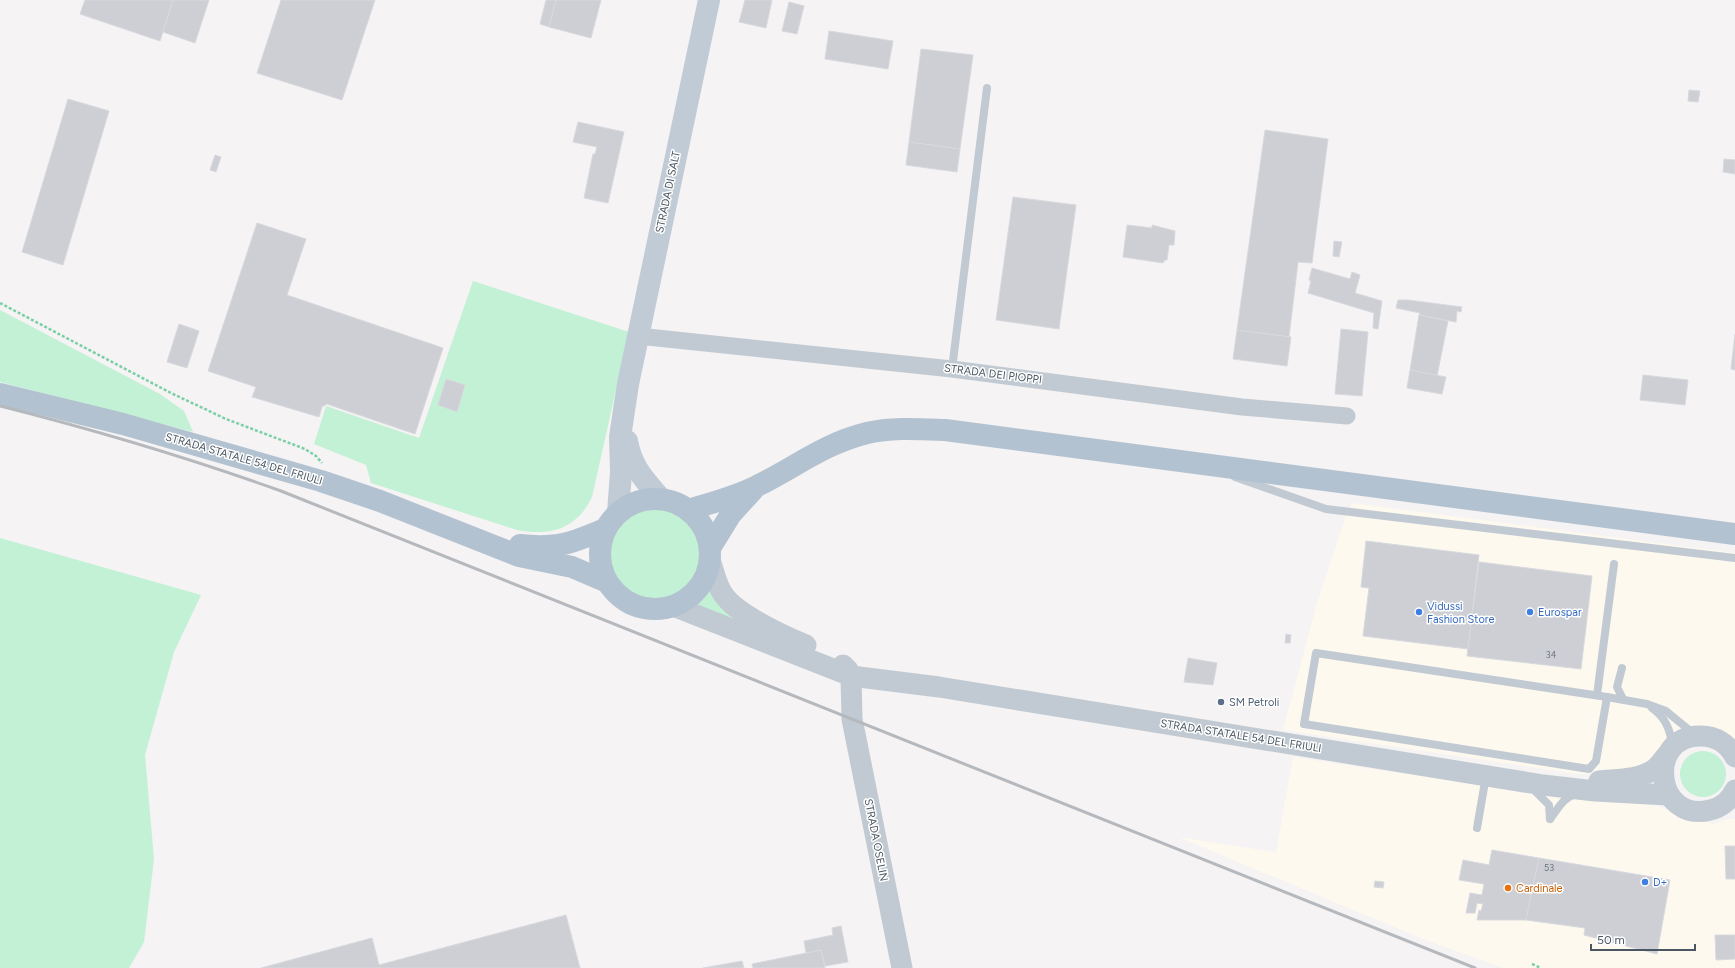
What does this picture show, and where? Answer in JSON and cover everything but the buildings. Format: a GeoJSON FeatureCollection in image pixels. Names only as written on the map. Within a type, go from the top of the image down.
{"type":"FeatureCollection","features":[{"type":"Feature","properties":{"kind":"main road","name":"STRADA DI SALT"},"geometry":{"type":"LineString","coordinates":[[628,384],[709,0]]}},
{"type":"Feature","properties":{"kind":"main road"},"geometry":{"type":"LineString","coordinates":[[628,384],[627,441],[630,456],[635,468],[661,499]]}},
{"type":"Feature","properties":{"kind":"main road"},"geometry":{"type":"LineString","coordinates":[[612,521],[621,472],[620,437],[628,384]]}},
{"type":"Feature","properties":{"kind":"main road","name":"STRADA STATALE 54 DEL FRIULI"},"geometry":{"type":"LineString","coordinates":[[0,394],[122,424],[321,481],[380,501],[519,556],[572,566],[608,582]]}},
{"type":"Feature","properties":{"kind":"main road"},"geometry":{"type":"LineString","coordinates":[[688,510],[714,503],[757,486],[816,452],[841,441],[868,433],[916,429],[946,430],[1202,465],[1735,534]]}},
{"type":"Feature","properties":{"kind":"main road"},"geometry":{"type":"LineString","coordinates":[[710,554],[731,514],[757,486]]}},
{"type":"Feature","properties":{"kind":"main road","name":"STRADA STATALE 54 DEL FRIULI"},"geometry":{"type":"LineString","coordinates":[[484,541],[535,547],[557,546],[576,541],[612,521],[636,502],[661,499],[679,504],[688,510],[701,524],[710,554],[706,576],[697,591],[682,603],[673,606],[650,609],[638,607],[624,599],[608,582],[600,564],[600,554],[612,521]]}},
{"type":"Feature","properties":{"kind":"street","name":"STRADA DEI PIOPPI"},"geometry":{"type":"LineString","coordinates":[[638,336],[952,369],[1242,407],[1347,416]]}},
{"type":"Feature","properties":{"kind":"street","name":"STRADA STATALE 54 DEL FRIULI"},"geometry":{"type":"LineString","coordinates":[[710,554],[719,586],[728,601],[784,636],[822,651],[939,687]]}},
{"type":"Feature","properties":{"kind":"street","name":"STRADA STATALE 54 DEL FRIULI"},"geometry":{"type":"LineString","coordinates":[[673,606],[850,676],[939,687],[1515,780],[1595,791],[1669,796]]}},
{"type":"Feature","properties":{"kind":"street","name":"STRADA STATALE 54 DEL FRIULI"},"geometry":{"type":"LineString","coordinates":[[707,620],[735,643],[814,671],[826,678],[836,686],[843,695],[851,712],[864,694],[871,687],[878,685],[939,687]]}},
{"type":"Feature","properties":{"kind":"street"},"geometry":{"type":"LineString","coordinates":[[822,651],[843,665],[850,676],[851,712]]}},
{"type":"Feature","properties":{"kind":"street","name":"STRADA OSELIN"},"geometry":{"type":"LineString","coordinates":[[851,712],[902,968]]}},
{"type":"Feature","properties":{"kind":"street","name":"STRADA STATALE 54 DEL FRIULI"},"geometry":{"type":"LineString","coordinates":[[1543,784],[1582,783],[1641,775],[1654,770],[1669,752],[1682,740],[1722,743]]}},
{"type":"Feature","properties":{"kind":"street"},"geometry":{"type":"LineString","coordinates":[[1669,752],[1662,772],[1664,784],[1669,796],[1679,805],[1691,810],[1706,811],[1728,806],[1727,801],[1735,790]]}},
{"type":"Feature","properties":{"kind":"lane"},"geometry":{"type":"LineString","coordinates":[[952,369],[986,88]]}},
{"type":"Feature","properties":{"kind":"lane"},"geometry":{"type":"LineString","coordinates":[[1202,465],[1326,509],[1735,558]]}},
{"type":"Feature","properties":{"kind":"lane"},"geometry":{"type":"LineString","coordinates":[[1596,695],[1614,564]]}},
{"type":"Feature","properties":{"kind":"lane"},"geometry":{"type":"LineString","coordinates":[[1607,697],[1596,761],[1589,769],[1304,724],[1316,653],[1623,699],[1647,704],[1666,711],[1688,731],[1722,743]]}},
{"type":"Feature","properties":{"kind":"lane"},"geometry":{"type":"LineString","coordinates":[[1622,668],[1617,687],[1623,699]]}},
{"type":"Feature","properties":{"kind":"lane"},"geometry":{"type":"LineString","coordinates":[[1647,704],[1657,711],[1668,726],[1671,737],[1669,752]]}},
{"type":"Feature","properties":{"kind":"lane"},"geometry":{"type":"LineString","coordinates":[[1477,828],[1486,775]]}},
{"type":"Feature","properties":{"kind":"lane"},"geometry":{"type":"LineString","coordinates":[[1515,780],[1536,791],[1544,798],[1549,804],[1550,819],[1562,802],[1571,796],[1595,791]]}},
{"type":"Feature","properties":{"kind":"path"},"geometry":{"type":"LineString","coordinates":[[0,303],[171,393],[226,419],[305,449],[316,456],[324,464],[321,481]]}},
{"type":"Feature","properties":{"kind":"path"},"geometry":{"type":"LineString","coordinates":[[1532,964],[1541,968]]}},
{"type":"Feature","properties":{"kind":"shaded area"},"geometry":{"type":"Polygon","coordinates":[[[1352,503],[1735,553],[1735,746],[1720,732],[1662,753],[1639,768],[1602,774],[1577,774],[1283,730],[1317,603],[1345,518],[1352,503]]]}},
{"type":"Feature","properties":{"kind":"shaded area"},"geometry":{"type":"Polygon","coordinates":[[[1293,757],[1507,789],[1602,801],[1658,806],[1687,818],[1714,824],[1726,819],[1735,819],[1735,968],[1503,968],[1423,939],[1178,837],[1276,852],[1293,757]]]}},
{"type":"Feature","properties":{"kind":"green space"},"geometry":{"type":"Polygon","coordinates":[[[473,281],[629,332],[592,497],[586,508],[578,517],[570,524],[561,528],[540,532],[517,530],[371,483],[366,465],[314,444],[326,406],[419,438],[473,281]]]}},
{"type":"Feature","properties":{"kind":"green space"},"geometry":{"type":"Polygon","coordinates":[[[0,310],[160,394],[184,411],[193,432],[0,382],[0,310]]]}},
{"type":"Feature","properties":{"kind":"green space"},"geometry":{"type":"Polygon","coordinates":[[[655,507],[673,511],[688,521],[698,536],[702,554],[698,572],[688,587],[673,597],[655,601],[637,597],[622,587],[612,572],[608,554],[612,536],[622,521],[637,511],[655,507]]]}},
{"type":"Feature","properties":{"kind":"green space"},"geometry":{"type":"Polygon","coordinates":[[[0,538],[201,595],[174,652],[145,755],[154,859],[144,942],[129,968],[0,968],[0,538]]]}},
{"type":"Feature","properties":{"kind":"green space"},"geometry":{"type":"Polygon","coordinates":[[[711,589],[798,649],[693,608],[711,589]]]}},
{"type":"Feature","properties":{"kind":"green space"},"geometry":{"type":"Polygon","coordinates":[[[1699,751],[1707,751],[1716,755],[1722,761],[1726,774],[1722,787],[1716,793],[1707,797],[1699,797],[1690,793],[1684,787],[1680,778],[1680,770],[1684,761],[1690,755],[1699,751]]]}},
{"type":"Feature","properties":{"kind":"railway"},"geometry":{"type":"LineString","coordinates":[[0,406],[142,445],[281,491],[1475,968]]}},
{"type":"Feature","properties":{"kind":"place","name":"Vidussi Fashion Store"},"geometry":{"type":"Point","coordinates":[1419,612]}},
{"type":"Feature","properties":{"kind":"place","name":"Eurospar"},"geometry":{"type":"Point","coordinates":[1530,612]}},
{"type":"Feature","properties":{"kind":"place","name":"SM Petroli"},"geometry":{"type":"Point","coordinates":[1221,702]}},
{"type":"Feature","properties":{"kind":"place","name":"D+"},"geometry":{"type":"Point","coordinates":[1645,882]}},
{"type":"Feature","properties":{"kind":"place","name":"Cardinale"},"geometry":{"type":"Point","coordinates":[1508,888]}}]}
